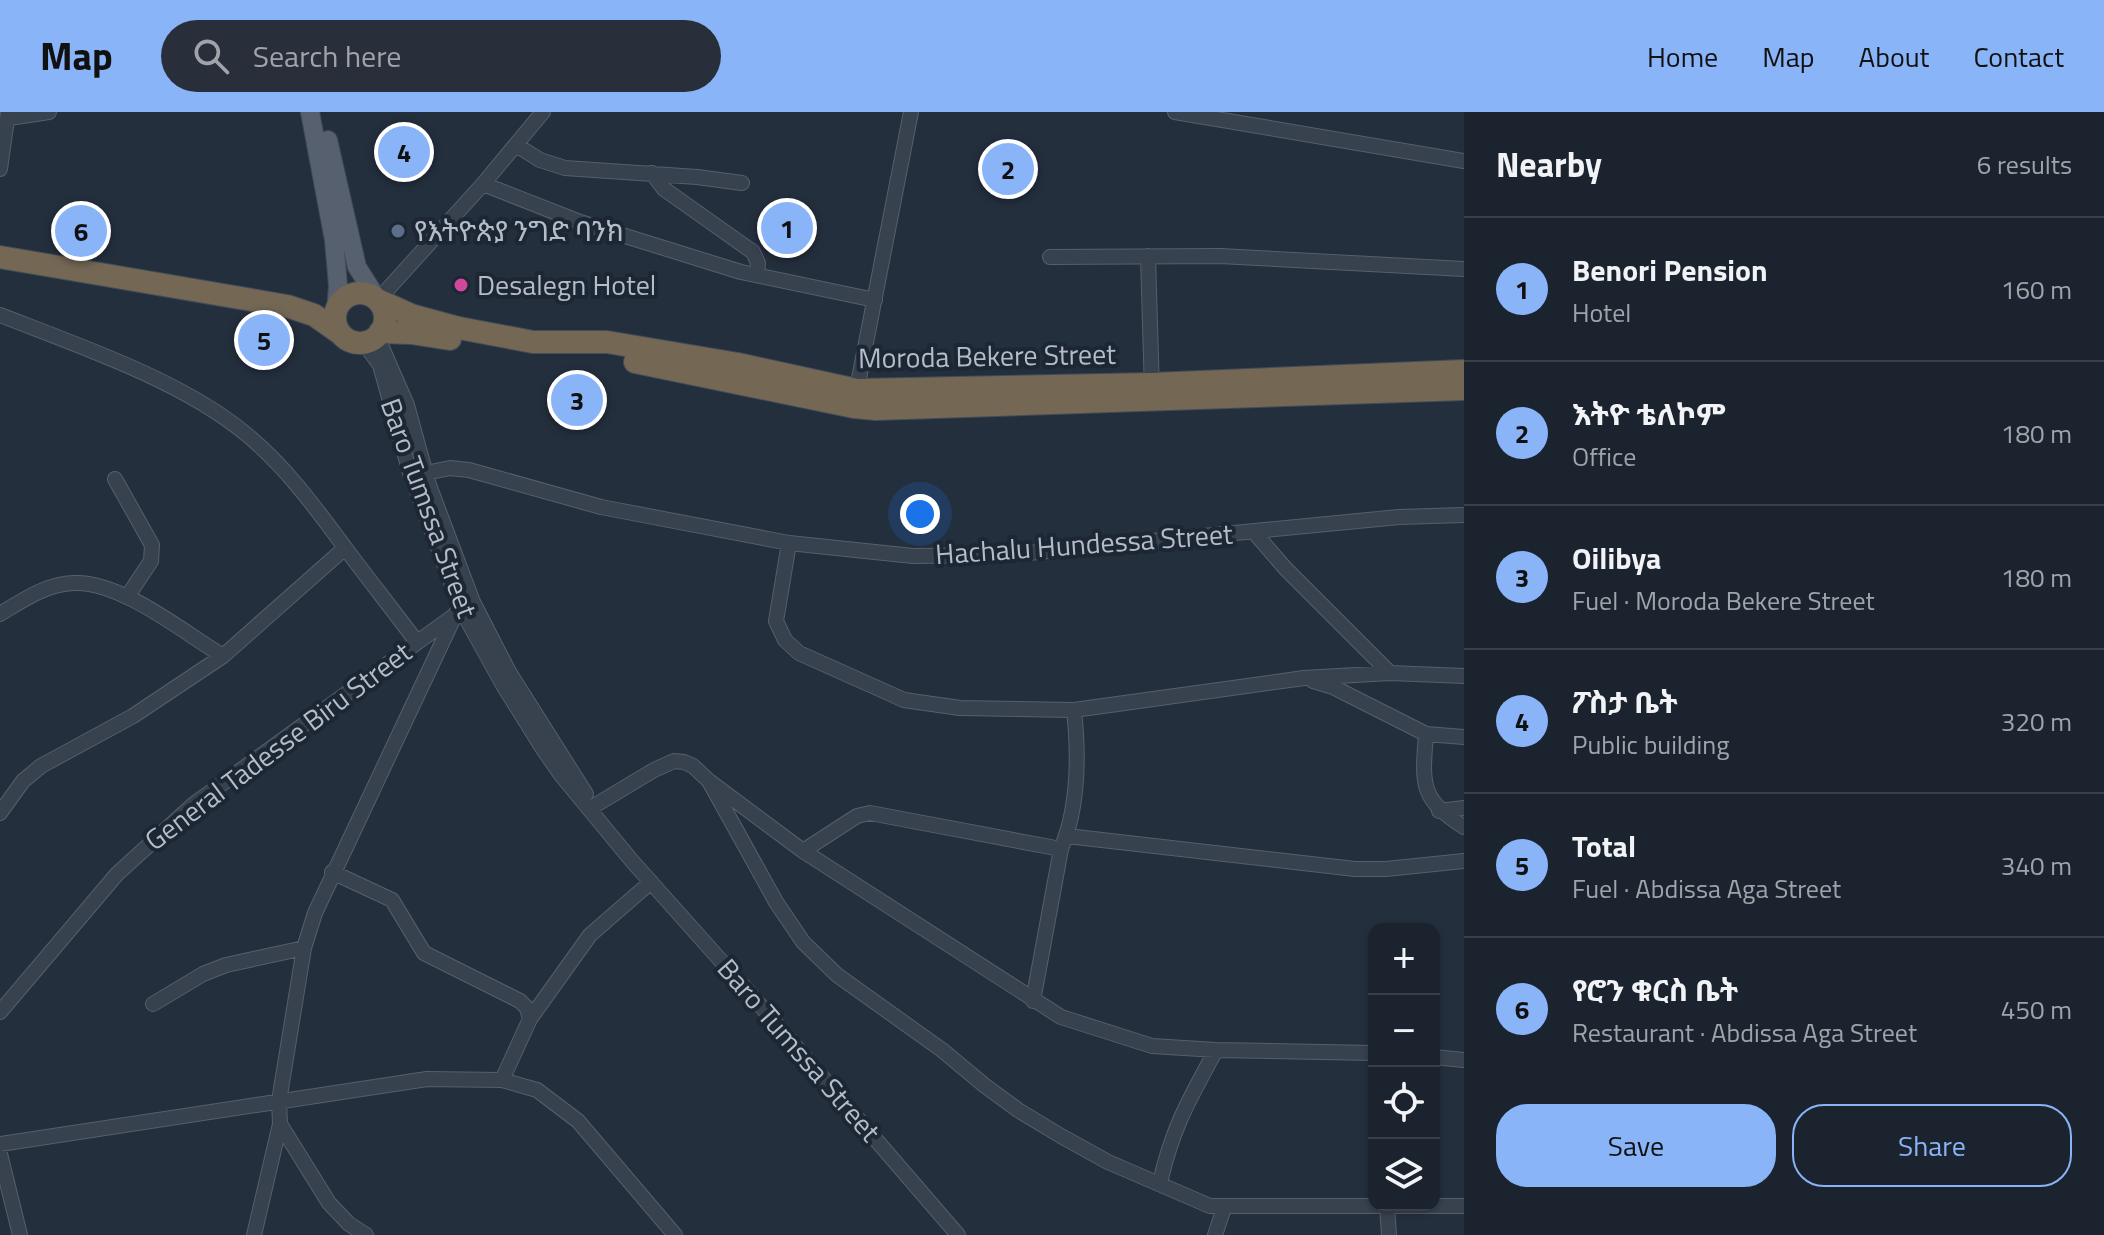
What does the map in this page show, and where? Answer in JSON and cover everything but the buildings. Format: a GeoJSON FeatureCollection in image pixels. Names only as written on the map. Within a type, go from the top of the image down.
{"type":"FeatureCollection","features":[{"type":"Feature","properties":{"kind":"highway"},"geometry":{"type":"LineString","coordinates":[[0,257],[287,306],[314,315],[348,340],[374,337],[385,316],[378,300],[366,294],[342,301],[287,306]]}},
{"type":"Feature","properties":{"kind":"highway","name":"Moroda Bekere Street"},"geometry":{"type":"LineString","coordinates":[[378,300],[440,324],[533,348]]}},
{"type":"Feature","properties":{"kind":"highway"},"geometry":{"type":"LineString","coordinates":[[341,334],[337,327],[342,301]]}},
{"type":"Feature","properties":{"kind":"highway","name":"Moroda Bekere Street"},"geometry":{"type":"LineString","coordinates":[[374,337],[411,333],[533,348],[606,349],[738,364],[855,398],[1464,389]]}},
{"type":"Feature","properties":{"kind":"highway","name":"Moroda Bekere Street"},"geometry":{"type":"LineString","coordinates":[[1152,393],[1464,371]]}},
{"type":"Feature","properties":{"kind":"main road"},"geometry":{"type":"LineString","coordinates":[[318,122],[333,195],[357,267],[378,300]]}},
{"type":"Feature","properties":{"kind":"main road"},"geometry":{"type":"LineString","coordinates":[[333,195],[342,301]]}},
{"type":"Feature","properties":{"kind":"street"},"geometry":{"type":"LineString","coordinates":[[0,169],[8,115],[49,112]]}},
{"type":"Feature","properties":{"kind":"street"},"geometry":{"type":"LineString","coordinates":[[378,300],[543,112]]}},
{"type":"Feature","properties":{"kind":"street"},"geometry":{"type":"LineString","coordinates":[[855,398],[911,112]]}},
{"type":"Feature","properties":{"kind":"street"},"geometry":{"type":"LineString","coordinates":[[1175,112],[1464,161]]}},
{"type":"Feature","properties":{"kind":"street"},"geometry":{"type":"LineString","coordinates":[[516,145],[540,160],[565,168],[742,183]]}},
{"type":"Feature","properties":{"kind":"street"},"geometry":{"type":"LineString","coordinates":[[652,173],[664,189],[753,252],[758,263],[757,274]]}},
{"type":"Feature","properties":{"kind":"street"},"geometry":{"type":"LineString","coordinates":[[483,184],[580,222],[741,272],[875,300]]}},
{"type":"Feature","properties":{"kind":"street"},"geometry":{"type":"LineString","coordinates":[[1148,256],[1152,393]]}},
{"type":"Feature","properties":{"kind":"street"},"geometry":{"type":"LineString","coordinates":[[1050,257],[1236,257],[1464,269]]}},
{"type":"Feature","properties":{"kind":"street"},"geometry":{"type":"LineString","coordinates":[[0,315],[147,375],[244,432],[319,510],[416,641]]}},
{"type":"Feature","properties":{"kind":"street","name":"Baro Tumssa Street"},"geometry":{"type":"LineString","coordinates":[[374,337],[407,405],[463,607],[509,672],[607,829]]}},
{"type":"Feature","properties":{"kind":"street","name":"Baro Tumssa Street"},"geometry":{"type":"LineString","coordinates":[[374,337],[410,473],[463,607],[503,685],[543,749],[561,775],[651,882],[959,1233]]}},
{"type":"Feature","properties":{"kind":"street","name":"Hachalu Hundessa Street"},"geometry":{"type":"LineString","coordinates":[[426,473],[450,468],[469,470],[601,507],[789,543],[913,556],[1051,552],[1399,517],[1464,515]]}},
{"type":"Feature","properties":{"kind":"street"},"geometry":{"type":"LineString","coordinates":[[115,479],[152,545],[151,561],[127,597]]}},
{"type":"Feature","properties":{"kind":"street"},"geometry":{"type":"LineString","coordinates":[[1253,531],[1285,568],[1390,673]]}},
{"type":"Feature","properties":{"kind":"street"},"geometry":{"type":"LineString","coordinates":[[789,543],[776,621],[785,640],[799,653],[904,700],[960,708],[1074,710],[1304,678],[1390,673],[1464,676]]}},
{"type":"Feature","properties":{"kind":"street"},"geometry":{"type":"LineString","coordinates":[[0,813],[23,781],[41,766],[133,716],[223,656],[345,548]]}},
{"type":"Feature","properties":{"kind":"street"},"geometry":{"type":"LineString","coordinates":[[0,614],[29,596],[72,583],[108,588],[223,656]]}},
{"type":"Feature","properties":{"kind":"street"},"geometry":{"type":"LineString","coordinates":[[254,1235],[280,1124],[279,1101],[304,948],[332,872],[463,607]]}},
{"type":"Feature","properties":{"kind":"street","name":"General Tadesse Biru Street"},"geometry":{"type":"LineString","coordinates":[[0,1012],[92,903],[139,853],[205,796],[463,607]]}},
{"type":"Feature","properties":{"kind":"street"},"geometry":{"type":"LineString","coordinates":[[1304,678],[1333,687],[1426,734],[1464,737]]}},
{"type":"Feature","properties":{"kind":"street"},"geometry":{"type":"LineString","coordinates":[[1033,1001],[1078,767],[1074,710]]}},
{"type":"Feature","properties":{"kind":"street"},"geometry":{"type":"LineString","coordinates":[[1426,734],[1425,780],[1430,798],[1439,811],[1464,827]]}},
{"type":"Feature","properties":{"kind":"street"},"geometry":{"type":"LineString","coordinates":[[594,806],[674,761],[693,766],[803,851],[1061,1017],[1152,1046],[1368,1053]]}},
{"type":"Feature","properties":{"kind":"street"},"geometry":{"type":"LineString","coordinates":[[709,781],[776,902],[803,942],[837,975],[942,1050],[1018,1110],[1108,1162],[1198,1202],[1224,1208],[1368,1206]]}},
{"type":"Feature","properties":{"kind":"street"},"geometry":{"type":"LineString","coordinates":[[1439,811],[1464,808]]}},
{"type":"Feature","properties":{"kind":"street"},"geometry":{"type":"LineString","coordinates":[[803,851],[857,816],[870,813],[1064,843],[1355,869],[1464,861]]}},
{"type":"Feature","properties":{"kind":"street"},"geometry":{"type":"LineString","coordinates":[[332,872],[392,900],[424,953],[520,1001],[527,1008],[530,1019]]}},
{"type":"Feature","properties":{"kind":"street"},"geometry":{"type":"LineString","coordinates":[[502,1080],[530,1019],[590,935],[651,882]]}},
{"type":"Feature","properties":{"kind":"street"},"geometry":{"type":"LineString","coordinates":[[153,1004],[203,974],[226,965],[304,948]]}},
{"type":"Feature","properties":{"kind":"street"},"geometry":{"type":"LineString","coordinates":[[1160,1183],[1169,1143],[1182,1112],[1216,1050]]}},
{"type":"Feature","properties":{"kind":"street"},"geometry":{"type":"LineString","coordinates":[[1440,1058],[1464,1060]]}},
{"type":"Feature","properties":{"kind":"street"},"geometry":{"type":"LineString","coordinates":[[0,1144],[427,1079],[502,1080],[537,1090],[578,1121],[675,1235]]}},
{"type":"Feature","properties":{"kind":"street"},"geometry":{"type":"LineString","coordinates":[[280,1124],[329,1203],[349,1224],[366,1235]]}},
{"type":"Feature","properties":{"kind":"street"},"geometry":{"type":"LineString","coordinates":[[0,1154],[20,1235]]}},
{"type":"Feature","properties":{"kind":"street"},"geometry":{"type":"LineString","coordinates":[[1440,1206],[1464,1206]]}},
{"type":"Feature","properties":{"kind":"street"},"geometry":{"type":"LineString","coordinates":[[1215,1235],[1224,1208]]}},
{"type":"Feature","properties":{"kind":"street"},"geometry":{"type":"LineString","coordinates":[[1387,1211],[1389,1235]]}},
{"type":"Feature","properties":{"kind":"place","name":"ፖስታ ቤት"},"geometry":{"type":"Point","coordinates":[404,152]}},
{"type":"Feature","properties":{"kind":"place","name":"እትዮ ቴለኮም"},"geometry":{"type":"Point","coordinates":[1008,169]}},
{"type":"Feature","properties":{"kind":"place","name":"Benori Pension"},"geometry":{"type":"Point","coordinates":[787,228]}},
{"type":"Feature","properties":{"kind":"place","name":"የሮን ቁርስ ቤት"},"geometry":{"type":"Point","coordinates":[81,231]}},
{"type":"Feature","properties":{"kind":"place","name":"የእትዮጵያ ንግድ ባንክ"},"geometry":{"type":"Point","coordinates":[398,231]}},
{"type":"Feature","properties":{"kind":"place","name":"Desalegn Hotel"},"geometry":{"type":"Point","coordinates":[461,285]}},
{"type":"Feature","properties":{"kind":"place","name":"Total"},"geometry":{"type":"Point","coordinates":[264,340]}},
{"type":"Feature","properties":{"kind":"place","name":"Oilibya"},"geometry":{"type":"Point","coordinates":[577,400]}}]}
